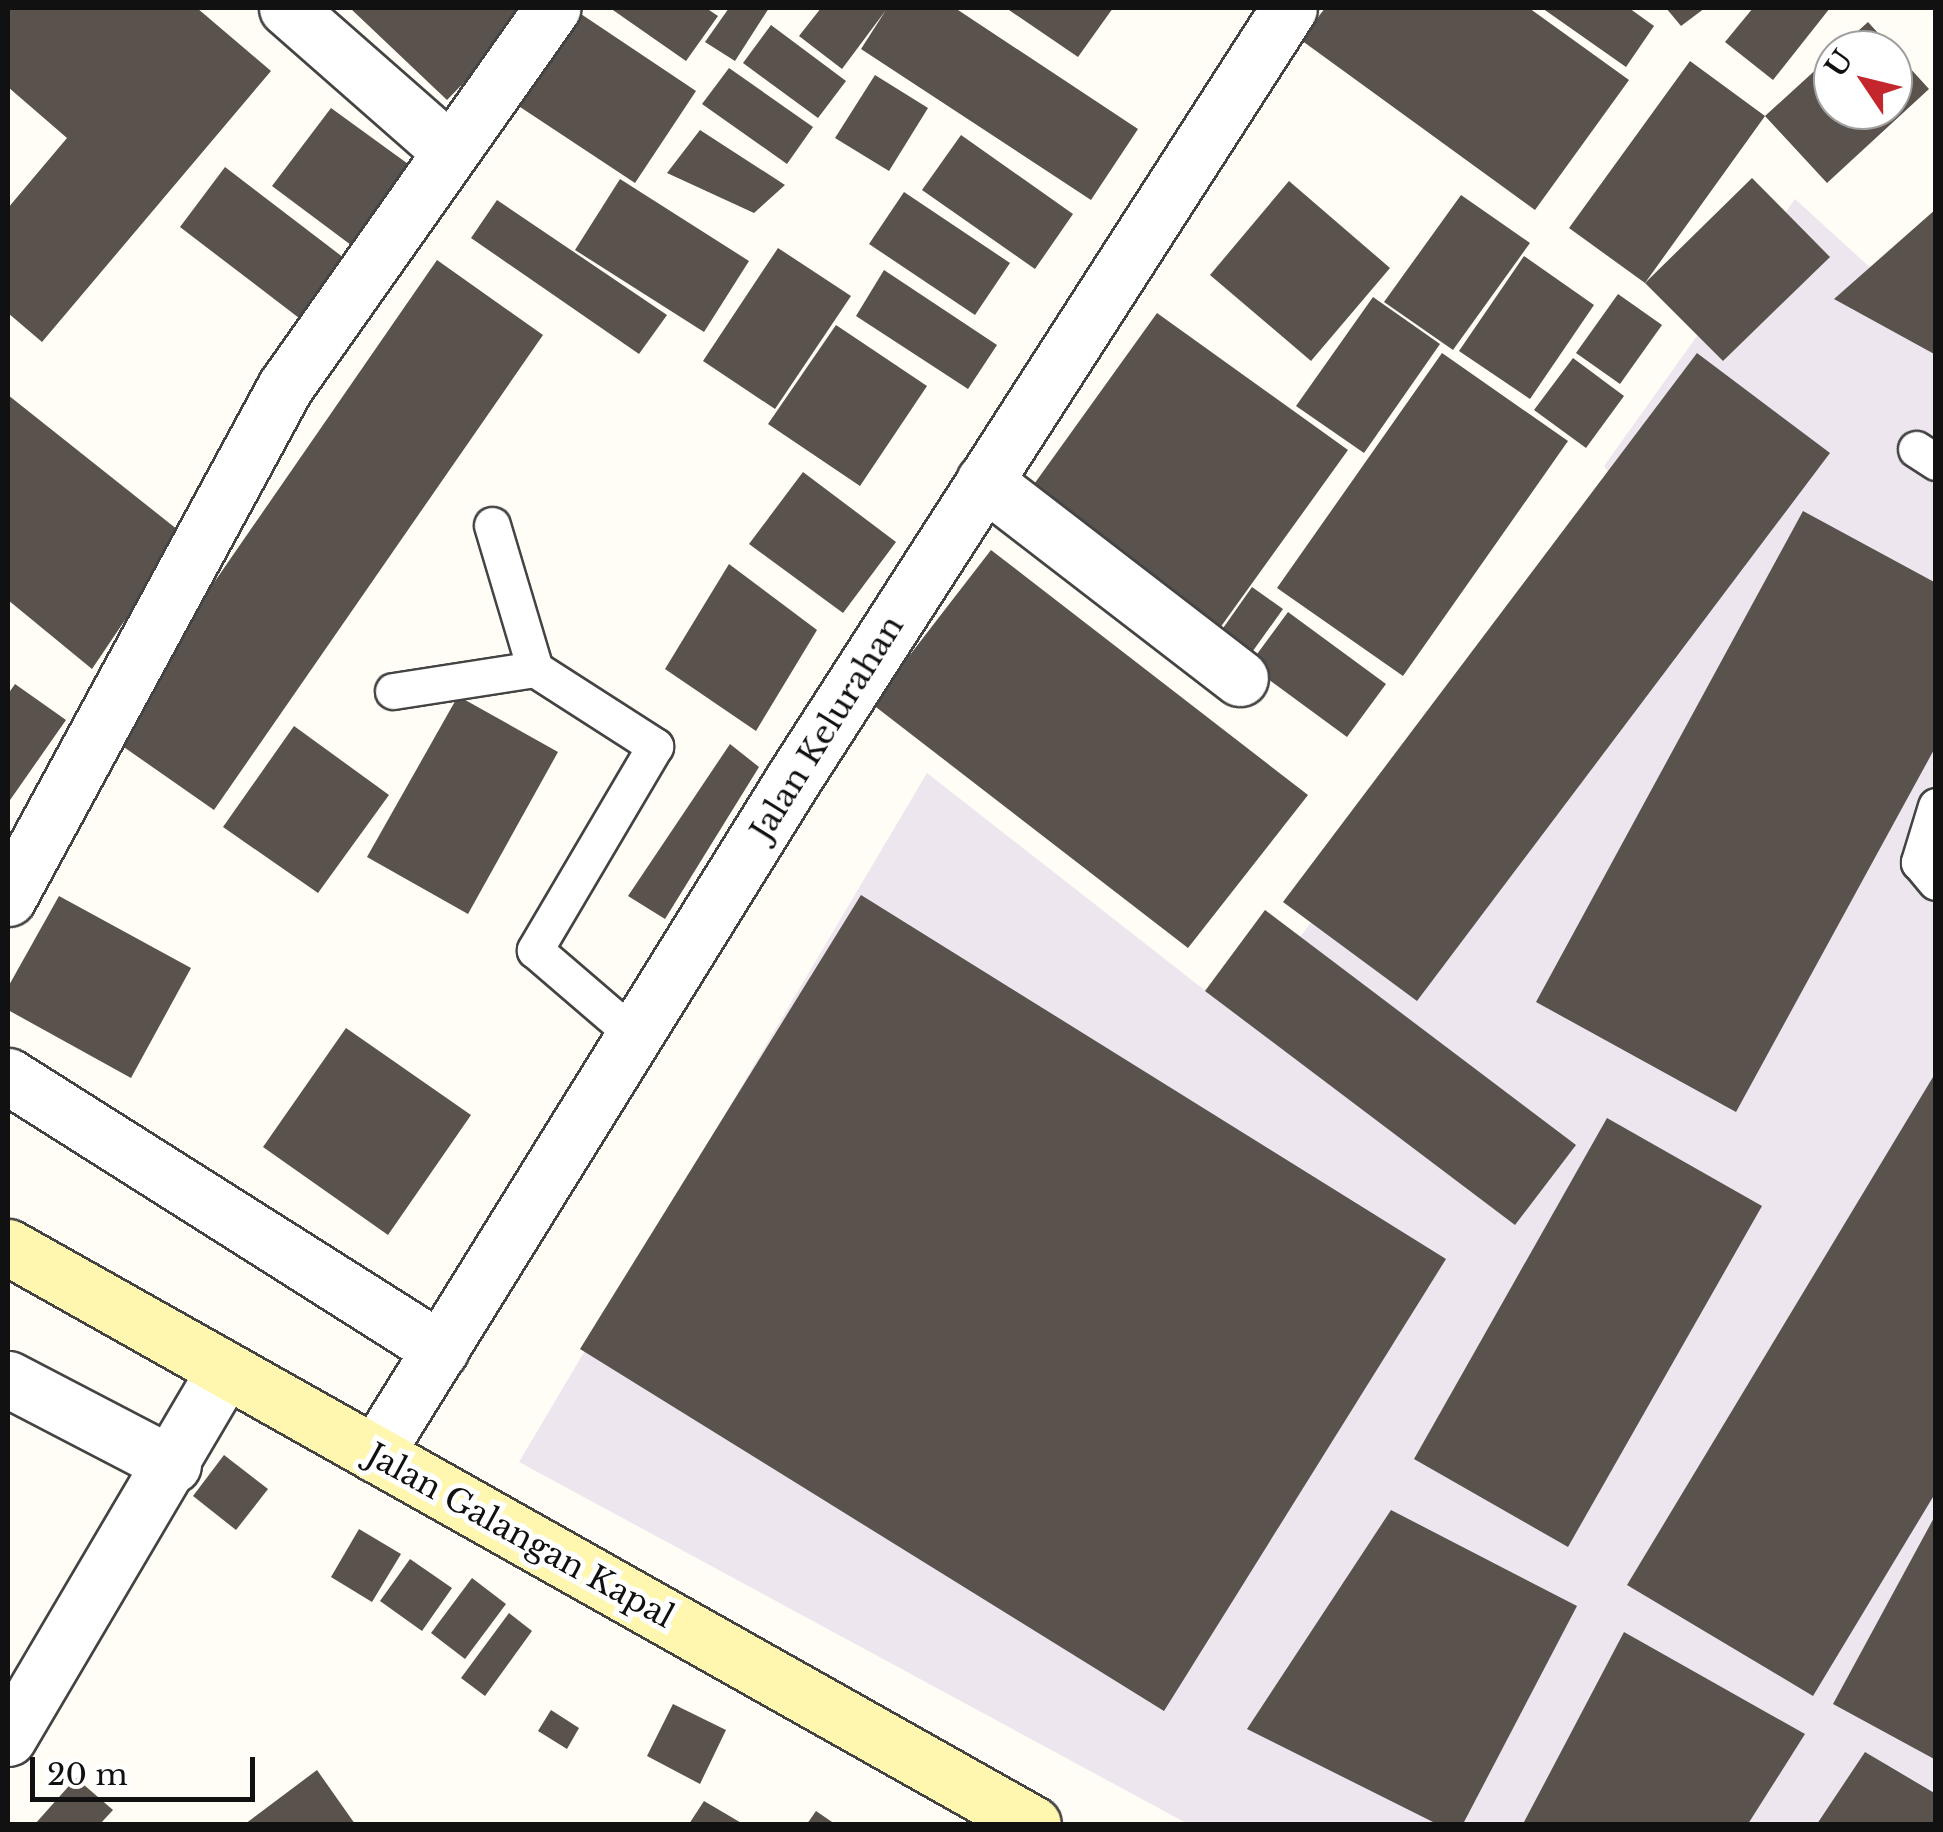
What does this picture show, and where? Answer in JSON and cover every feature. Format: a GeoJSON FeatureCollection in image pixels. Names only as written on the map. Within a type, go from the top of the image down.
{"type":"FeatureCollection","features":[{"type":"Feature","properties":{"kind":"main road","name":"Jalan Galangan Kapal"},"geometry":{"type":"LineString","coordinates":[[8,1247],[1033,1824]]}},
{"type":"Feature","properties":{"kind":"street"},"geometry":{"type":"LineString","coordinates":[[287,8],[450,152]]}},
{"type":"Feature","properties":{"kind":"street"},"geometry":{"type":"LineString","coordinates":[[8,898],[286,387],[552,8]]}},
{"type":"Feature","properties":{"kind":"street","name":"Jalan Kelurahan"},"geometry":{"type":"LineString","coordinates":[[375,1454],[984,481],[1289,8]]}},
{"type":"Feature","properties":{"kind":"street"},"geometry":{"type":"LineString","coordinates":[[984,481],[1240,678]]}},
{"type":"Feature","properties":{"kind":"street"},"geometry":{"type":"LineString","coordinates":[[8,1076],[442,1350]]}},
{"type":"Feature","properties":{"kind":"street"},"geometry":{"type":"LineString","coordinates":[[8,1738],[173,1465],[224,1371]]}},
{"type":"Feature","properties":{"kind":"street"},"geometry":{"type":"LineString","coordinates":[[8,1378],[173,1465]]}},
{"type":"Feature","properties":{"kind":"lane"},"geometry":{"type":"LineString","coordinates":[[492,525],[535,669],[655,746],[535,950],[636,1036]]}},
{"type":"Feature","properties":{"kind":"lane"},"geometry":{"type":"LineString","coordinates":[[393,692],[535,669]]}},
{"type":"Feature","properties":{"kind":"lane"},"geometry":{"type":"LineString","coordinates":[[1936,806],[1919,862],[1936,882]]}},
{"type":"Feature","properties":{"kind":"shaded area"},"geometry":{"type":"Polygon","coordinates":[[[1795,199],[1874,271],[1935,238],[1935,1824],[1188,1824],[519,1462],[927,773],[1239,1017],[1631,503],[1604,466],[1795,199]]]}},
{"type":"Feature","properties":{"kind":"building"},"geometry":{"type":"Polygon","coordinates":[[[8,8],[197,8],[271,71],[42,342],[8,313],[8,208],[67,138],[8,87],[8,8]]]}},
{"type":"Feature","properties":{"kind":"building"},"geometry":{"type":"Polygon","coordinates":[[[350,8],[536,8],[447,100],[350,8]]]}},
{"type":"Feature","properties":{"kind":"building"},"geometry":{"type":"Polygon","coordinates":[[[572,8],[696,91],[635,183],[511,101],[572,8]]]}},
{"type":"Feature","properties":{"kind":"building"},"geometry":{"type":"Polygon","coordinates":[[[610,8],[706,8],[718,16],[686,61],[610,8]]]}},
{"type":"Feature","properties":{"kind":"building"},"geometry":{"type":"Polygon","coordinates":[[[729,8],[769,8],[735,61],[705,42],[729,8]]]}},
{"type":"Feature","properties":{"kind":"building"},"geometry":{"type":"Polygon","coordinates":[[[821,8],[955,8],[1138,129],[1091,200],[861,49],[886,10],[842,69],[799,36],[821,8]]]}},
{"type":"Feature","properties":{"kind":"building"},"geometry":{"type":"Polygon","coordinates":[[[1006,8],[1113,8],[1078,57],[1006,8]]]}},
{"type":"Feature","properties":{"kind":"building"},"geometry":{"type":"Polygon","coordinates":[[[1325,8],[1529,8],[1629,80],[1535,210],[1301,40],[1325,8]]]}},
{"type":"Feature","properties":{"kind":"building"},"geometry":{"type":"Polygon","coordinates":[[[1542,8],[1629,8],[1654,26],[1626,67],[1542,8]]]}},
{"type":"Feature","properties":{"kind":"building"},"geometry":{"type":"Polygon","coordinates":[[[1666,8],[1705,8],[1681,26],[1666,8]]]}},
{"type":"Feature","properties":{"kind":"building"},"geometry":{"type":"Polygon","coordinates":[[[1753,8],[1830,8],[1773,80],[1725,42],[1753,8]]]}},
{"type":"Feature","properties":{"kind":"building"},"geometry":{"type":"Polygon","coordinates":[[[1868,22],[1875,30],[1859,30],[1868,22]]]}},
{"type":"Feature","properties":{"kind":"building"},"geometry":{"type":"Polygon","coordinates":[[[771,25],[846,81],[818,118],[743,63],[771,25]]]}},
{"type":"Feature","properties":{"kind":"building"},"geometry":{"type":"Polygon","coordinates":[[[1690,61],[1765,116],[1645,283],[1569,228],[1690,61]]]}},
{"type":"Feature","properties":{"kind":"building"},"geometry":{"type":"Polygon","coordinates":[[[729,68],[813,127],[787,164],[702,104],[729,68]]]}},
{"type":"Feature","properties":{"kind":"building"},"geometry":{"type":"Polygon","coordinates":[[[1913,71],[1929,89],[1913,104],[1913,71]]]}},
{"type":"Feature","properties":{"kind":"building"},"geometry":{"type":"Polygon","coordinates":[[[1813,72],[1813,130],[1885,130],[1827,183],[1765,116],[1813,72]]]}},
{"type":"Feature","properties":{"kind":"building"},"geometry":{"type":"Polygon","coordinates":[[[875,75],[928,108],[889,171],[835,138],[875,75]]]}},
{"type":"Feature","properties":{"kind":"building"},"geometry":{"type":"Polygon","coordinates":[[[331,108],[415,169],[355,248],[272,186],[331,108]]]}},
{"type":"Feature","properties":{"kind":"building"},"geometry":{"type":"Polygon","coordinates":[[[700,130],[785,185],[754,213],[667,173],[700,130]]]}},
{"type":"Feature","properties":{"kind":"building"},"geometry":{"type":"Polygon","coordinates":[[[961,135],[1073,214],[1035,269],[922,190],[961,135]]]}},
{"type":"Feature","properties":{"kind":"building"},"geometry":{"type":"Polygon","coordinates":[[[225,167],[344,258],[299,318],[180,227],[225,167]]]}},
{"type":"Feature","properties":{"kind":"building"},"geometry":{"type":"Polygon","coordinates":[[[1752,178],[1830,257],[1723,361],[1645,283],[1752,178]]]}},
{"type":"Feature","properties":{"kind":"building"},"geometry":{"type":"Polygon","coordinates":[[[620,179],[749,261],[704,332],[575,250],[620,179]]]}},
{"type":"Feature","properties":{"kind":"building"},"geometry":{"type":"Polygon","coordinates":[[[1289,181],[1390,268],[1311,361],[1210,275],[1289,181]]]}},
{"type":"Feature","properties":{"kind":"building"},"geometry":{"type":"Polygon","coordinates":[[[904,192],[1010,263],[975,315],[869,244],[904,192]]]}},
{"type":"Feature","properties":{"kind":"building"},"geometry":{"type":"Polygon","coordinates":[[[1461,195],[1530,243],[1453,350],[1384,302],[1461,195]]]}},
{"type":"Feature","properties":{"kind":"building"},"geometry":{"type":"Polygon","coordinates":[[[497,200],[667,315],[639,354],[471,238],[497,200]]]}},
{"type":"Feature","properties":{"kind":"building"},"geometry":{"type":"Polygon","coordinates":[[[1936,209],[1936,355],[1834,299],[1936,209]]]}},
{"type":"Feature","properties":{"kind":"building"},"geometry":{"type":"Polygon","coordinates":[[[778,248],[851,296],[775,409],[703,361],[778,248]]]}},
{"type":"Feature","properties":{"kind":"building"},"geometry":{"type":"Polygon","coordinates":[[[1524,256],[1594,305],[1530,399],[1459,351],[1524,256]]]}},
{"type":"Feature","properties":{"kind":"building"},"geometry":{"type":"Polygon","coordinates":[[[437,260],[543,335],[214,810],[108,736],[437,260]]]}},
{"type":"Feature","properties":{"kind":"building"},"geometry":{"type":"Polygon","coordinates":[[[884,270],[997,345],[968,389],[856,316],[884,270]]]}},
{"type":"Feature","properties":{"kind":"building"},"geometry":{"type":"Polygon","coordinates":[[[1618,294],[1662,325],[1620,384],[1576,353],[1618,294]]]}},
{"type":"Feature","properties":{"kind":"building"},"geometry":{"type":"Polygon","coordinates":[[[1373,297],[1440,344],[1364,453],[1296,406],[1373,297]]]}},
{"type":"Feature","properties":{"kind":"building"},"geometry":{"type":"Polygon","coordinates":[[[1157,313],[1348,450],[1217,632],[1027,494],[1157,313]]]}},
{"type":"Feature","properties":{"kind":"building"},"geometry":{"type":"Polygon","coordinates":[[[836,325],[927,386],[860,486],[768,424],[836,325]]]}},
{"type":"Feature","properties":{"kind":"building"},"geometry":{"type":"Polygon","coordinates":[[[1442,353],[1568,441],[1403,676],[1277,588],[1442,353]]]}},
{"type":"Feature","properties":{"kind":"building"},"geometry":{"type":"Polygon","coordinates":[[[1697,353],[1830,453],[1417,1001],[1283,902],[1697,353]]]}},
{"type":"Feature","properties":{"kind":"building"},"geometry":{"type":"Polygon","coordinates":[[[1573,358],[1624,396],[1586,448],[1534,410],[1573,358]]]}},
{"type":"Feature","properties":{"kind":"building"},"geometry":{"type":"Polygon","coordinates":[[[8,395],[183,534],[92,669],[8,600],[8,395]]]}},
{"type":"Feature","properties":{"kind":"building"},"geometry":{"type":"Polygon","coordinates":[[[803,472],[896,542],[843,613],[749,544],[803,472]]]}},
{"type":"Feature","properties":{"kind":"building"},"geometry":{"type":"Polygon","coordinates":[[[1803,511],[1936,583],[1936,746],[1736,1112],[1536,1002],[1803,511]]]}},
{"type":"Feature","properties":{"kind":"building"},"geometry":{"type":"Polygon","coordinates":[[[991,550],[1308,795],[1188,948],[872,704],[991,550]]]}},
{"type":"Feature","properties":{"kind":"building"},"geometry":{"type":"Polygon","coordinates":[[[729,564],[817,630],[756,731],[665,669],[729,564]]]}},
{"type":"Feature","properties":{"kind":"building"},"geometry":{"type":"Polygon","coordinates":[[[1252,587],[1283,609],[1245,662],[1214,641],[1252,587]]]}},
{"type":"Feature","properties":{"kind":"building"},"geometry":{"type":"Polygon","coordinates":[[[1288,612],[1386,684],[1347,737],[1249,665],[1288,612]]]}},
{"type":"Feature","properties":{"kind":"building"},"geometry":{"type":"Polygon","coordinates":[[[15,684],[66,720],[8,803],[8,694],[15,684]]]}},
{"type":"Feature","properties":{"kind":"building"},"geometry":{"type":"Polygon","coordinates":[[[458,696],[558,752],[468,914],[367,857],[458,696]]]}},
{"type":"Feature","properties":{"kind":"building"},"geometry":{"type":"Polygon","coordinates":[[[294,726],[389,795],[318,893],[223,827],[294,726]]]}},
{"type":"Feature","properties":{"kind":"building"},"geometry":{"type":"Polygon","coordinates":[[[730,744],[759,767],[665,919],[628,896],[730,744]]]}},
{"type":"Feature","properties":{"kind":"building"},"geometry":{"type":"Polygon","coordinates":[[[861,895],[1446,1259],[1164,1711],[580,1349],[861,895]]]}},
{"type":"Feature","properties":{"kind":"building"},"geometry":{"type":"Polygon","coordinates":[[[59,896],[191,968],[131,1078],[8,1010],[8,987],[59,896]]]}},
{"type":"Feature","properties":{"kind":"building"},"geometry":{"type":"Polygon","coordinates":[[[1265,910],[1576,1145],[1515,1225],[1205,991],[1265,910]]]}},
{"type":"Feature","properties":{"kind":"building"},"geometry":{"type":"Polygon","coordinates":[[[346,1028],[471,1115],[388,1235],[263,1147],[346,1028]]]}},
{"type":"Feature","properties":{"kind":"building"},"geometry":{"type":"Polygon","coordinates":[[[1936,1072],[1936,1492],[1813,1696],[1627,1585],[1936,1072]]]}},
{"type":"Feature","properties":{"kind":"building"},"geometry":{"type":"Polygon","coordinates":[[[1607,1118],[1762,1206],[1568,1547],[1414,1459],[1607,1118]]]}},
{"type":"Feature","properties":{"kind":"building"},"geometry":{"type":"Polygon","coordinates":[[[224,1455],[268,1489],[236,1530],[193,1496],[224,1455]]]}},
{"type":"Feature","properties":{"kind":"building"},"geometry":{"type":"Polygon","coordinates":[[[1391,1510],[1577,1606],[1463,1824],[1437,1824],[1247,1729],[1391,1510]]]}},
{"type":"Feature","properties":{"kind":"building"},"geometry":{"type":"Polygon","coordinates":[[[1936,1514],[1936,1760],[1833,1704],[1936,1514]]]}},
{"type":"Feature","properties":{"kind":"building"},"geometry":{"type":"Polygon","coordinates":[[[359,1529],[401,1554],[372,1602],[331,1577],[359,1529]]]}},
{"type":"Feature","properties":{"kind":"building"},"geometry":{"type":"Polygon","coordinates":[[[410,1559],[452,1588],[422,1631],[380,1601],[410,1559]]]}},
{"type":"Feature","properties":{"kind":"building"},"geometry":{"type":"Polygon","coordinates":[[[472,1578],[506,1604],[465,1659],[431,1633],[472,1578]]]}},
{"type":"Feature","properties":{"kind":"building"},"geometry":{"type":"Polygon","coordinates":[[[509,1613],[532,1631],[485,1696],[461,1678],[509,1613]]]}},
{"type":"Feature","properties":{"kind":"building"},"geometry":{"type":"Polygon","coordinates":[[[1624,1632],[1805,1734],[1748,1824],[1523,1824],[1624,1632]]]}},
{"type":"Feature","properties":{"kind":"building"},"geometry":{"type":"Polygon","coordinates":[[[673,1704],[726,1730],[700,1784],[647,1756],[673,1704]]]}},
{"type":"Feature","properties":{"kind":"building"},"geometry":{"type":"Polygon","coordinates":[[[551,1710],[579,1728],[567,1749],[538,1731],[551,1710]]]}},
{"type":"Feature","properties":{"kind":"building"},"geometry":{"type":"Polygon","coordinates":[[[1865,1752],[1936,1794],[1936,1824],[1817,1824],[1865,1752]]]}},
{"type":"Feature","properties":{"kind":"building"},"geometry":{"type":"Polygon","coordinates":[[[317,1770],[355,1824],[245,1824],[317,1770]]]}},
{"type":"Feature","properties":{"kind":"building"},"geometry":{"type":"Polygon","coordinates":[[[76,1778],[113,1810],[100,1824],[35,1824],[76,1778]]]}},
{"type":"Feature","properties":{"kind":"building"},"geometry":{"type":"Polygon","coordinates":[[[704,1801],[743,1824],[689,1824],[704,1801]]]}},
{"type":"Feature","properties":{"kind":"building"},"geometry":{"type":"Polygon","coordinates":[[[816,1811],[835,1824],[807,1824],[816,1811]]]}}]}
